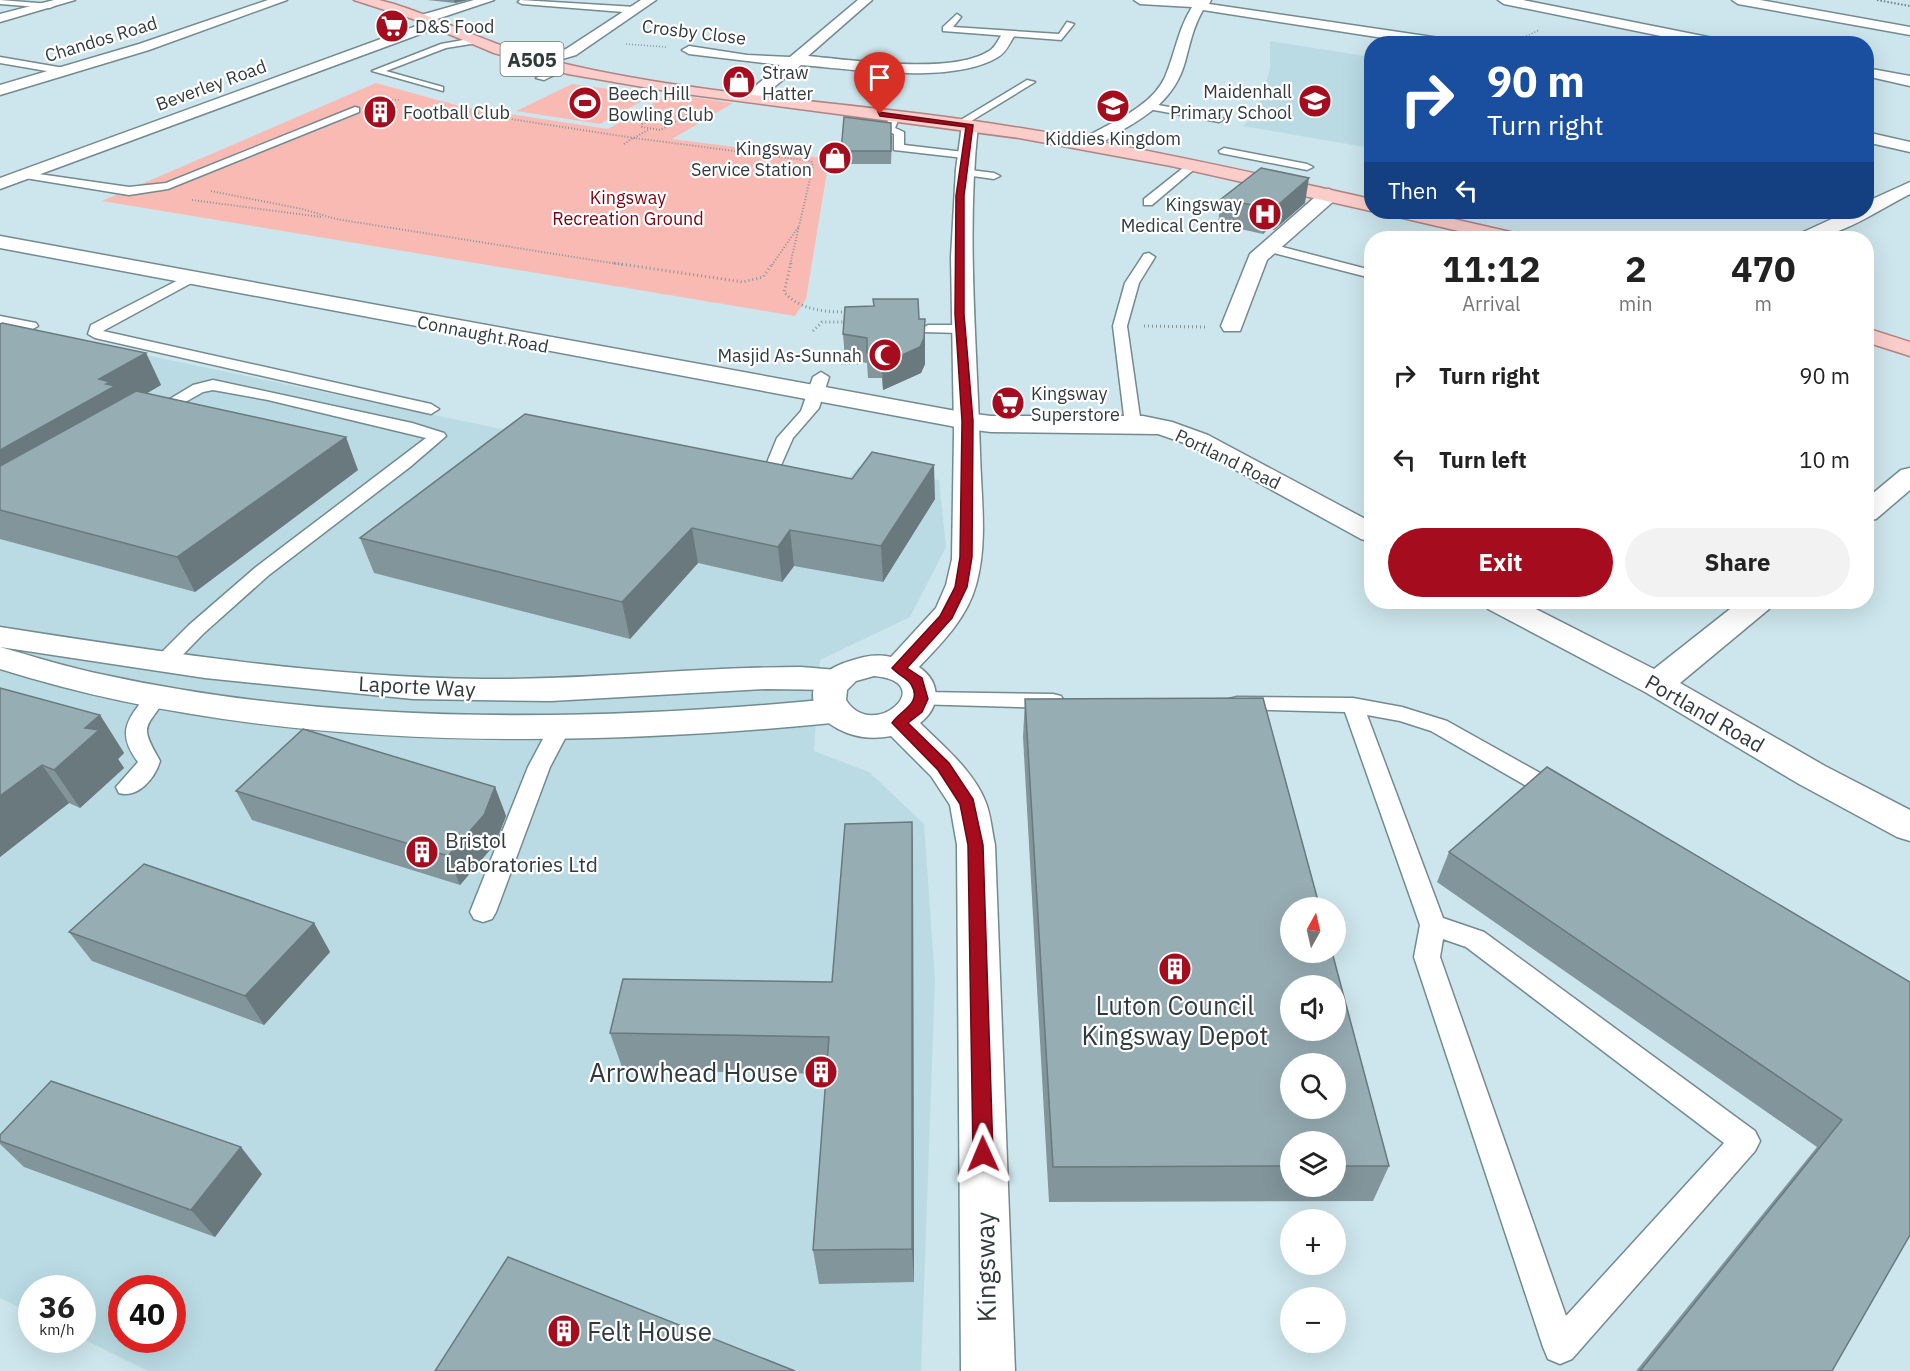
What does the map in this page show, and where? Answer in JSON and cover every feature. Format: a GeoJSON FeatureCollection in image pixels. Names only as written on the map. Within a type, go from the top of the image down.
{"type":"FeatureCollection","features":[{"type":"Feature","properties":{"kind":"main road","name":"A505"},"geometry":{"type":"LineString","coordinates":[[360,0],[399,9],[474,41],[520,57],[562,68],[752,98],[853,116],[887,125],[964,125],[1086,144],[1364,203]]}},
{"type":"Feature","properties":{"kind":"main road"},"geometry":{"type":"LineString","coordinates":[[1431,219],[1482,231]]}},
{"type":"Feature","properties":{"kind":"main road"},"geometry":{"type":"LineString","coordinates":[[1874,338],[1910,349]]}},
{"type":"Feature","properties":{"kind":"street"},"geometry":{"type":"LineString","coordinates":[[0,18],[69,0]]}},
{"type":"Feature","properties":{"kind":"street","name":"Chandos Road"},"geometry":{"type":"LineString","coordinates":[[0,90],[281,0]]}},
{"type":"Feature","properties":{"kind":"street","name":"Beverley Road"},"geometry":{"type":"LineString","coordinates":[[3,181],[25,175],[488,0]]}},
{"type":"Feature","properties":{"kind":"street"},"geometry":{"type":"LineString","coordinates":[[542,61],[571,52],[650,0]]}},
{"type":"Feature","properties":{"kind":"street"},"geometry":{"type":"LineString","coordinates":[[752,98],[866,0]]}},
{"type":"Feature","properties":{"kind":"street"},"geometry":{"type":"LineString","coordinates":[[1140,0],[1202,3],[1404,36]]}},
{"type":"Feature","properties":{"kind":"street"},"geometry":{"type":"LineString","coordinates":[[1504,0],[1683,36]]}},
{"type":"Feature","properties":{"kind":"street"},"geometry":{"type":"LineString","coordinates":[[1738,0],[1910,31]]}},
{"type":"Feature","properties":{"kind":"street"},"geometry":{"type":"LineString","coordinates":[[1086,144],[1147,106],[1169,85],[1186,28],[1202,3]]}},
{"type":"Feature","properties":{"kind":"street","name":"Crosby Close"},"geometry":{"type":"LineString","coordinates":[[689,50],[747,59],[934,67],[973,62],[995,53],[1008,35]]}},
{"type":"Feature","properties":{"kind":"street"},"geometry":{"type":"LineString","coordinates":[[1874,74],[1910,81]]}},
{"type":"Feature","properties":{"kind":"street"},"geometry":{"type":"LineString","coordinates":[[899,668],[945,618],[961,587],[966,557],[967,421],[961,329],[964,125]]}},
{"type":"Feature","properties":{"kind":"street"},"geometry":{"type":"LineString","coordinates":[[1874,139],[1910,147]]}},
{"type":"Feature","properties":{"kind":"street"},"geometry":{"type":"LineString","coordinates":[[1874,205],[1910,187]]}},
{"type":"Feature","properties":{"kind":"street"},"geometry":{"type":"LineString","coordinates":[[1232,326],[1257,258],[1329,195]]}},
{"type":"Feature","properties":{"kind":"street"},"geometry":{"type":"LineString","coordinates":[[1821,231],[1846,219]]}},
{"type":"Feature","properties":{"kind":"street","name":"Connaught Road"},"geometry":{"type":"LineString","coordinates":[[0,242],[190,278],[818,386],[967,421]]}},
{"type":"Feature","properties":{"kind":"street","name":"Portland Road"},"geometry":{"type":"LineString","coordinates":[[967,421],[991,424],[1133,424],[1163,427],[1199,440],[1363,520]]}},
{"type":"Feature","properties":{"kind":"street"},"geometry":{"type":"LineString","coordinates":[[1874,506],[1910,476]]}},
{"type":"Feature","properties":{"kind":"street","name":"Portland Road"},"geometry":{"type":"LineString","coordinates":[[1512,609],[1657,684],[1812,775],[1910,827]]}},
{"type":"Feature","properties":{"kind":"street"},"geometry":{"type":"LineString","coordinates":[[1657,684],[1749,609]]}},
{"type":"Feature","properties":{"kind":"street","name":"Laporte Way"},"geometry":{"type":"LineString","coordinates":[[0,637],[165,661],[396,687],[551,690],[788,676],[835,695]]}},
{"type":"Feature","properties":{"kind":"street","name":"Laporte Way"},"geometry":{"type":"LineString","coordinates":[[0,658],[37,670],[200,705],[433,726],[560,727],[760,719],[835,695]]}},
{"type":"Feature","properties":{"kind":"street"},"geometry":{"type":"LineString","coordinates":[[873,665],[899,668],[917,681],[910,711],[884,727],[861,726],[841,719],[835,695],[847,672],[873,665]]}},
{"type":"Feature","properties":{"kind":"street","name":"Kingsway"},"geometry":{"type":"LineString","coordinates":[[910,711],[968,803],[976,845],[987,1371]]}},
{"type":"Feature","properties":{"kind":"lane"},"geometry":{"type":"LineString","coordinates":[[0,2],[50,6]]}},
{"type":"Feature","properties":{"kind":"lane"},"geometry":{"type":"LineString","coordinates":[[522,2],[636,10]]}},
{"type":"Feature","properties":{"kind":"lane"},"geometry":{"type":"LineString","coordinates":[[957,17],[946,29],[1061,37],[1070,24]]}},
{"type":"Feature","properties":{"kind":"lane"},"geometry":{"type":"LineString","coordinates":[[440,89],[377,71],[444,46],[474,41]]}},
{"type":"Feature","properties":{"kind":"lane"},"geometry":{"type":"LineString","coordinates":[[0,60],[64,71]]}},
{"type":"Feature","properties":{"kind":"lane"},"geometry":{"type":"LineString","coordinates":[[541,78],[562,68]]}},
{"type":"Feature","properties":{"kind":"lane"},"geometry":{"type":"LineString","coordinates":[[964,125],[1030,82]]}},
{"type":"Feature","properties":{"kind":"lane"},"geometry":{"type":"LineString","coordinates":[[1147,106],[1219,119]]}},
{"type":"Feature","properties":{"kind":"lane"},"geometry":{"type":"LineString","coordinates":[[25,175],[129,191],[168,186],[356,110]]}},
{"type":"Feature","properties":{"kind":"lane"},"geometry":{"type":"LineString","coordinates":[[887,125],[899,132],[898,148],[963,163],[994,176]]}},
{"type":"Feature","properties":{"kind":"lane"},"geometry":{"type":"LineString","coordinates":[[1224,151],[1307,167]]}},
{"type":"Feature","properties":{"kind":"lane"},"geometry":{"type":"LineString","coordinates":[[1251,178],[1273,161]]}},
{"type":"Feature","properties":{"kind":"lane"},"geometry":{"type":"LineString","coordinates":[[1148,202],[1192,166]]}},
{"type":"Feature","properties":{"kind":"lane"},"geometry":{"type":"LineString","coordinates":[[1267,247],[1364,272]]}},
{"type":"Feature","properties":{"kind":"lane"},"geometry":{"type":"LineString","coordinates":[[1133,424],[1120,326],[1132,283],[1149,257]]}},
{"type":"Feature","properties":{"kind":"lane"},"geometry":{"type":"LineString","coordinates":[[190,278],[96,328],[95,334],[431,409]]}},
{"type":"Feature","properties":{"kind":"lane"},"geometry":{"type":"LineString","coordinates":[[0,320],[31,326]]}},
{"type":"Feature","properties":{"kind":"lane"},"geometry":{"type":"LineString","coordinates":[[928,328],[961,329]]}},
{"type":"Feature","properties":{"kind":"lane"},"geometry":{"type":"LineString","coordinates":[[135,425],[198,388],[213,386],[268,395],[438,436],[260,573],[194,628],[165,661]]}},
{"type":"Feature","properties":{"kind":"lane"},"geometry":{"type":"LineString","coordinates":[[737,470],[760,474],[778,462],[786,436],[807,415],[818,386]]}},
{"type":"Feature","properties":{"kind":"lane"},"geometry":{"type":"LineString","coordinates":[[127,787],[146,770],[149,761],[134,744],[133,733],[157,695]]}},
{"type":"Feature","properties":{"kind":"lane"},"geometry":{"type":"LineString","coordinates":[[910,711],[1073,701]]}},
{"type":"Feature","properties":{"kind":"lane"},"geometry":{"type":"LineString","coordinates":[[1213,703],[1353,705],[1402,714],[1439,726],[1474,743],[1581,807]]}},
{"type":"Feature","properties":{"kind":"lane"},"geometry":{"type":"LineString","coordinates":[[1353,705],[1433,925],[1427,957],[1560,1347],[1745,1141],[1475,939],[1433,925]]}},
{"type":"Feature","properties":{"kind":"lane"},"geometry":{"type":"LineString","coordinates":[[483,912],[539,767],[560,727]]}},
{"type":"Feature","properties":{"kind":"path","name":"Crosby Close"},"geometry":{"type":"LineString","coordinates":[[589,41],[689,50]]}},
{"type":"Feature","properties":{"kind":"path"},"geometry":{"type":"LineString","coordinates":[[369,100],[407,101]]}},
{"type":"Feature","properties":{"kind":"path"},"geometry":{"type":"LineString","coordinates":[[438,107],[634,138],[811,161],[813,166],[786,296],[798,304],[822,310],[858,312]]}},
{"type":"Feature","properties":{"kind":"path"},"geometry":{"type":"LineString","coordinates":[[624,144],[648,130],[667,128],[688,115],[684,109]]}},
{"type":"Feature","properties":{"kind":"path"},"geometry":{"type":"LineString","coordinates":[[648,130],[642,124],[664,112],[674,110]]}},
{"type":"Feature","properties":{"kind":"path"},"geometry":{"type":"LineString","coordinates":[[202,174],[202,186],[218,194],[302,209],[336,219]]}},
{"type":"Feature","properties":{"kind":"path"},"geometry":{"type":"LineString","coordinates":[[186,200],[336,219],[501,247],[749,282],[763,277],[799,226]]}},
{"type":"Feature","properties":{"kind":"path"},"geometry":{"type":"LineString","coordinates":[[813,331],[822,322],[857,322]]}},
{"type":"Feature","properties":{"kind":"path"},"geometry":{"type":"LineString","coordinates":[[1139,326],[1232,326]]}},
{"type":"Feature","properties":{"kind":"path"},"geometry":{"type":"LineString","coordinates":[[837,363],[860,363],[861,360]]}},
{"type":"Feature","properties":{"kind":"shaded area","name":"Maidenhall Primary School"},"geometry":{"type":"Polygon","coordinates":[[[1270,41],[1364,56],[1364,147],[1243,126],[1253,118],[1270,68],[1270,41]]]}},
{"type":"Feature","properties":{"kind":"shaded area"},"geometry":{"type":"Polygon","coordinates":[[[0,325],[830,497],[859,467],[939,480],[946,547],[910,617],[820,660],[814,751],[869,772],[924,824],[935,980],[921,1371],[148,1371],[111,1353],[186,1353],[186,1275],[108,1275],[108,1351],[96,1345],[96,1275],[18,1275],[18,1307],[0,1298],[0,325]]]}},
{"type":"Feature","properties":{"kind":"green space","name":"Kingsway Recreation Ground"},"geometry":{"type":"Polygon","coordinates":[[[376,83],[463,107],[608,129],[670,94],[733,103],[672,139],[829,159],[806,299],[795,316],[102,201],[376,83]]]}},
{"type":"Feature","properties":{"kind":"green space","name":"Beech Hill Bowling Club"},"geometry":{"type":"Polygon","coordinates":[[[572,84],[653,95],[600,124],[516,111],[572,84]]]}},
{"type":"Feature","properties":{"kind":"building"},"geometry":{"type":"Polygon","coordinates":[[[844,117],[891,123],[891,151],[841,151],[844,117]]]}},
{"type":"Feature","properties":{"kind":"building"},"geometry":{"type":"Polygon","coordinates":[[[1261,168],[1309,178],[1279,204],[1273,203],[1268,208],[1221,199],[1261,168]]]}},
{"type":"Feature","properties":{"kind":"building"},"geometry":{"type":"Polygon","coordinates":[[[873,299],[918,299],[919,319],[925,319],[924,338],[920,347],[882,364],[882,353],[867,353],[867,338],[843,334],[845,307],[874,306],[873,299]]]}},
{"type":"Feature","properties":{"kind":"building"},"geometry":{"type":"Polygon","coordinates":[[[0,324],[146,353],[99,379],[115,386],[0,450],[0,324]]]}},
{"type":"Feature","properties":{"kind":"building"},"geometry":{"type":"Polygon","coordinates":[[[136,391],[346,437],[177,557],[0,510],[0,466],[136,391]]]}},
{"type":"Feature","properties":{"kind":"building"},"geometry":{"type":"Polygon","coordinates":[[[525,414],[852,479],[872,452],[934,465],[881,546],[790,530],[778,547],[692,528],[622,602],[360,538],[525,414]]]}},
{"type":"Feature","properties":{"kind":"building"},"geometry":{"type":"Polygon","coordinates":[[[0,688],[100,715],[85,728],[99,730],[54,770],[42,765],[0,796],[0,688]]]}},
{"type":"Feature","properties":{"kind":"building","name":"Luton Council Kingsway Depot"},"geometry":{"type":"Polygon","coordinates":[[[1263,698],[1317,897],[1280,897],[1280,963],[1335,963],[1338,975],[1280,975],[1280,1041],[1346,1041],[1346,1005],[1389,1166],[1346,1166],[1346,1131],[1280,1131],[1280,1166],[1053,1167],[1025,699],[1263,698]]]}},
{"type":"Feature","properties":{"kind":"building"},"geometry":{"type":"Polygon","coordinates":[[[303,729],[495,787],[484,815],[448,856],[236,791],[303,729]]]}},
{"type":"Feature","properties":{"kind":"building"},"geometry":{"type":"Polygon","coordinates":[[[1547,767],[1910,982],[1910,1235],[1832,1371],[1640,1371],[1842,1120],[1449,852],[1547,767]]]}},
{"type":"Feature","properties":{"kind":"building","name":"Arrowhead House"},"geometry":{"type":"Polygon","coordinates":[[[912,822],[912,1249],[813,1250],[829,1037],[610,1033],[623,979],[832,982],[845,824],[912,822]]]}},
{"type":"Feature","properties":{"kind":"building"},"geometry":{"type":"Polygon","coordinates":[[[144,864],[314,923],[245,996],[69,932],[144,864]]]}},
{"type":"Feature","properties":{"kind":"building"},"geometry":{"type":"Polygon","coordinates":[[[51,1081],[241,1147],[191,1210],[0,1141],[0,1135],[51,1081]]]}},
{"type":"Feature","properties":{"kind":"building"},"geometry":{"type":"Polygon","coordinates":[[[508,1257],[795,1371],[435,1371],[508,1257]]]}},
{"type":"Feature","properties":{"kind":"railway"},"geometry":{"type":"LineString","coordinates":[[1877,0],[1910,6]]}},
{"type":"Feature","properties":{"kind":"place","name":"D&S Food"},"geometry":{"type":"Point","coordinates":[392,26]}},
{"type":"Feature","properties":{"kind":"place","name":"Straw Hatter"},"geometry":{"type":"Point","coordinates":[739,82]}},
{"type":"Feature","properties":{"kind":"place","name":"Maidenhall Primary School"},"geometry":{"type":"Point","coordinates":[1315,101]}},
{"type":"Feature","properties":{"kind":"place","name":"Beech Hill Bowling Club"},"geometry":{"type":"Point","coordinates":[585,103]}},
{"type":"Feature","properties":{"kind":"place","name":"Kiddies Kingdom"},"geometry":{"type":"Point","coordinates":[1113,106]}},
{"type":"Feature","properties":{"kind":"place","name":"Football Club"},"geometry":{"type":"Point","coordinates":[380,112]}},
{"type":"Feature","properties":{"kind":"place","name":"Kingsway Service Station"},"geometry":{"type":"Point","coordinates":[835,158]}},
{"type":"Feature","properties":{"kind":"place","name":"Kingsway Medical Centre"},"geometry":{"type":"Point","coordinates":[1265,214]}},
{"type":"Feature","properties":{"kind":"place","name":"Masjid As-Sunnah"},"geometry":{"type":"Point","coordinates":[885,355]}},
{"type":"Feature","properties":{"kind":"place","name":"Kingsway Superstore"},"geometry":{"type":"Point","coordinates":[1008,403]}},
{"type":"Feature","properties":{"kind":"place","name":"Bristol Laboratories Ltd"},"geometry":{"type":"Point","coordinates":[422,852]}},
{"type":"Feature","properties":{"kind":"place","name":"Luton Council Kingsway Depot"},"geometry":{"type":"Point","coordinates":[1175,969]}},
{"type":"Feature","properties":{"kind":"place","name":"Arrowhead House"},"geometry":{"type":"Point","coordinates":[821,1072]}},
{"type":"Feature","properties":{"kind":"place","name":"Felt House"},"geometry":{"type":"Point","coordinates":[564,1331]}},
{"type":"Feature","properties":{"kind":"route"},"geometry":{"type":"LineString","coordinates":[[880,114],[969,125],[960,196],[960,314],[967,421],[966,557],[961,587],[945,618],[899,668],[917,681],[921,690],[921,699],[917,708],[899,723],[944,767],[968,803],[976,845],[983,1154]]}}]}
